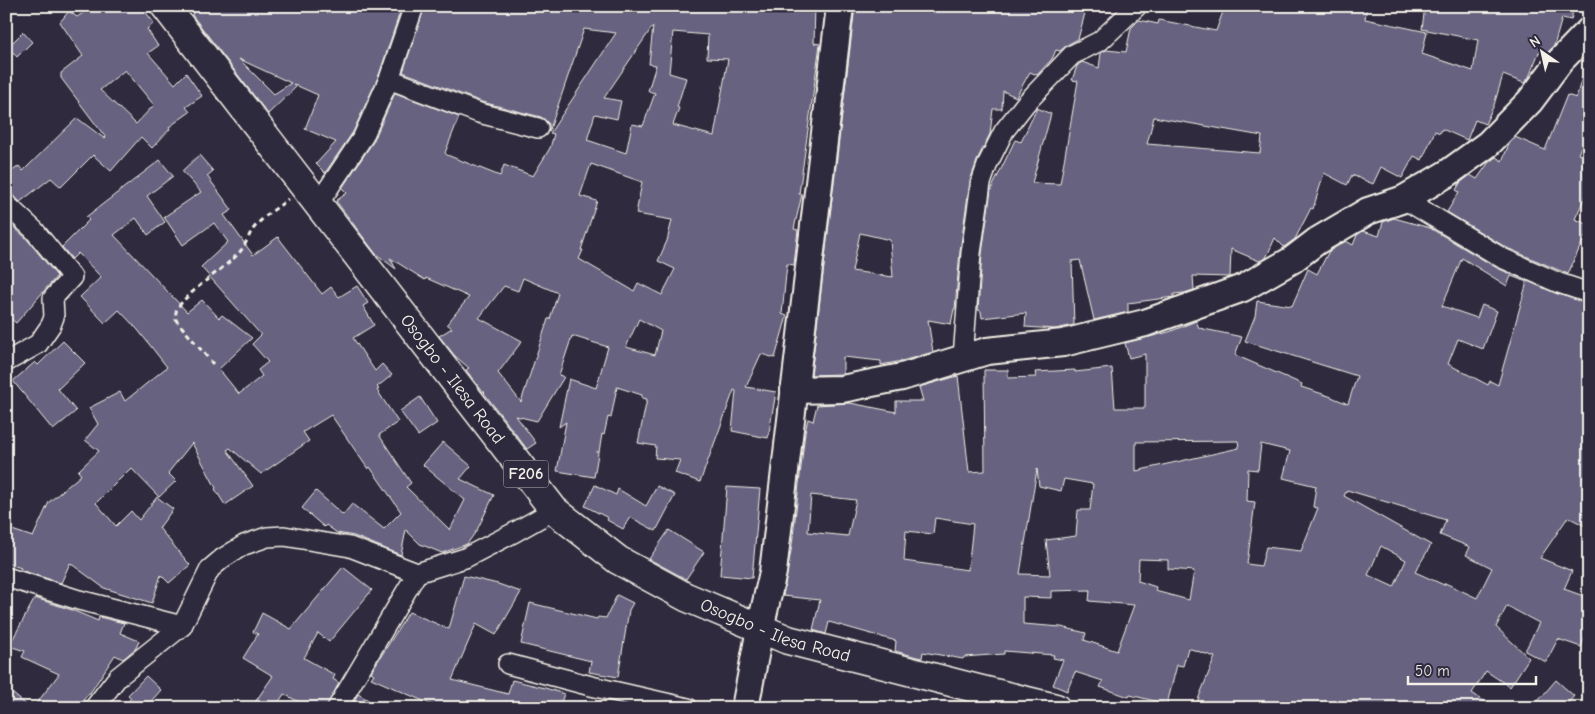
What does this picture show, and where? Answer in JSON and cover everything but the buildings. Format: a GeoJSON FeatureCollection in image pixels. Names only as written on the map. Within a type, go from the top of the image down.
{"type":"FeatureCollection","features":[{"type":"Feature","properties":{"kind":"main road","name":"Osogbo - Ilesa Road"},"geometry":{"type":"LineString","coordinates":[[165,6],[554,510],[618,560],[686,597],[760,629],[788,640],[979,699],[1056,708]]}},
{"type":"Feature","properties":{"kind":"main road"},"geometry":{"type":"LineString","coordinates":[[745,708],[773,572],[840,6]]}},
{"type":"Feature","properties":{"kind":"main road"},"geometry":{"type":"LineString","coordinates":[[794,390],[842,389],[902,377],[987,351],[1063,343],[1146,323],[1243,288],[1292,260],[1317,242],[1368,211],[1404,199],[1448,174],[1488,144],[1530,101],[1560,62],[1589,31]]}},
{"type":"Feature","properties":{"kind":"street"},"geometry":{"type":"LineString","coordinates":[[311,195],[363,137],[389,79],[414,6]]}},
{"type":"Feature","properties":{"kind":"street"},"geometry":{"type":"LineString","coordinates":[[962,358],[971,253],[981,183],[988,163],[1004,131],[1026,103],[1072,55],[1100,41],[1137,6]]}},
{"type":"Feature","properties":{"kind":"street"},"geometry":{"type":"LineString","coordinates":[[389,79],[479,113],[538,128]]}},
{"type":"Feature","properties":{"kind":"street"},"geometry":{"type":"LineString","coordinates":[[1404,199],[1502,258],[1559,283],[1589,293]]}},
{"type":"Feature","properties":{"kind":"street"},"geometry":{"type":"LineString","coordinates":[[6,204],[34,230],[72,277],[53,298],[54,318],[38,344],[6,362]]}},
{"type":"Feature","properties":{"kind":"street"},"geometry":{"type":"LineString","coordinates":[[94,708],[118,677],[182,626],[210,570],[223,558],[244,545],[267,537],[284,536],[350,547],[416,573],[465,558],[554,510]]}},
{"type":"Feature","properties":{"kind":"street"},"geometry":{"type":"LineString","coordinates":[[337,708],[416,573]]}},
{"type":"Feature","properties":{"kind":"street"},"geometry":{"type":"LineString","coordinates":[[6,577],[79,600],[182,626]]}},
{"type":"Feature","properties":{"kind":"street"},"geometry":{"type":"LineString","coordinates":[[508,664],[591,686],[688,708]]}},
{"type":"Feature","properties":{"kind":"path"},"geometry":{"type":"LineString","coordinates":[[213,364],[176,320],[175,314],[178,307],[188,296],[239,254],[252,231],[264,218],[311,195]]}}]}
